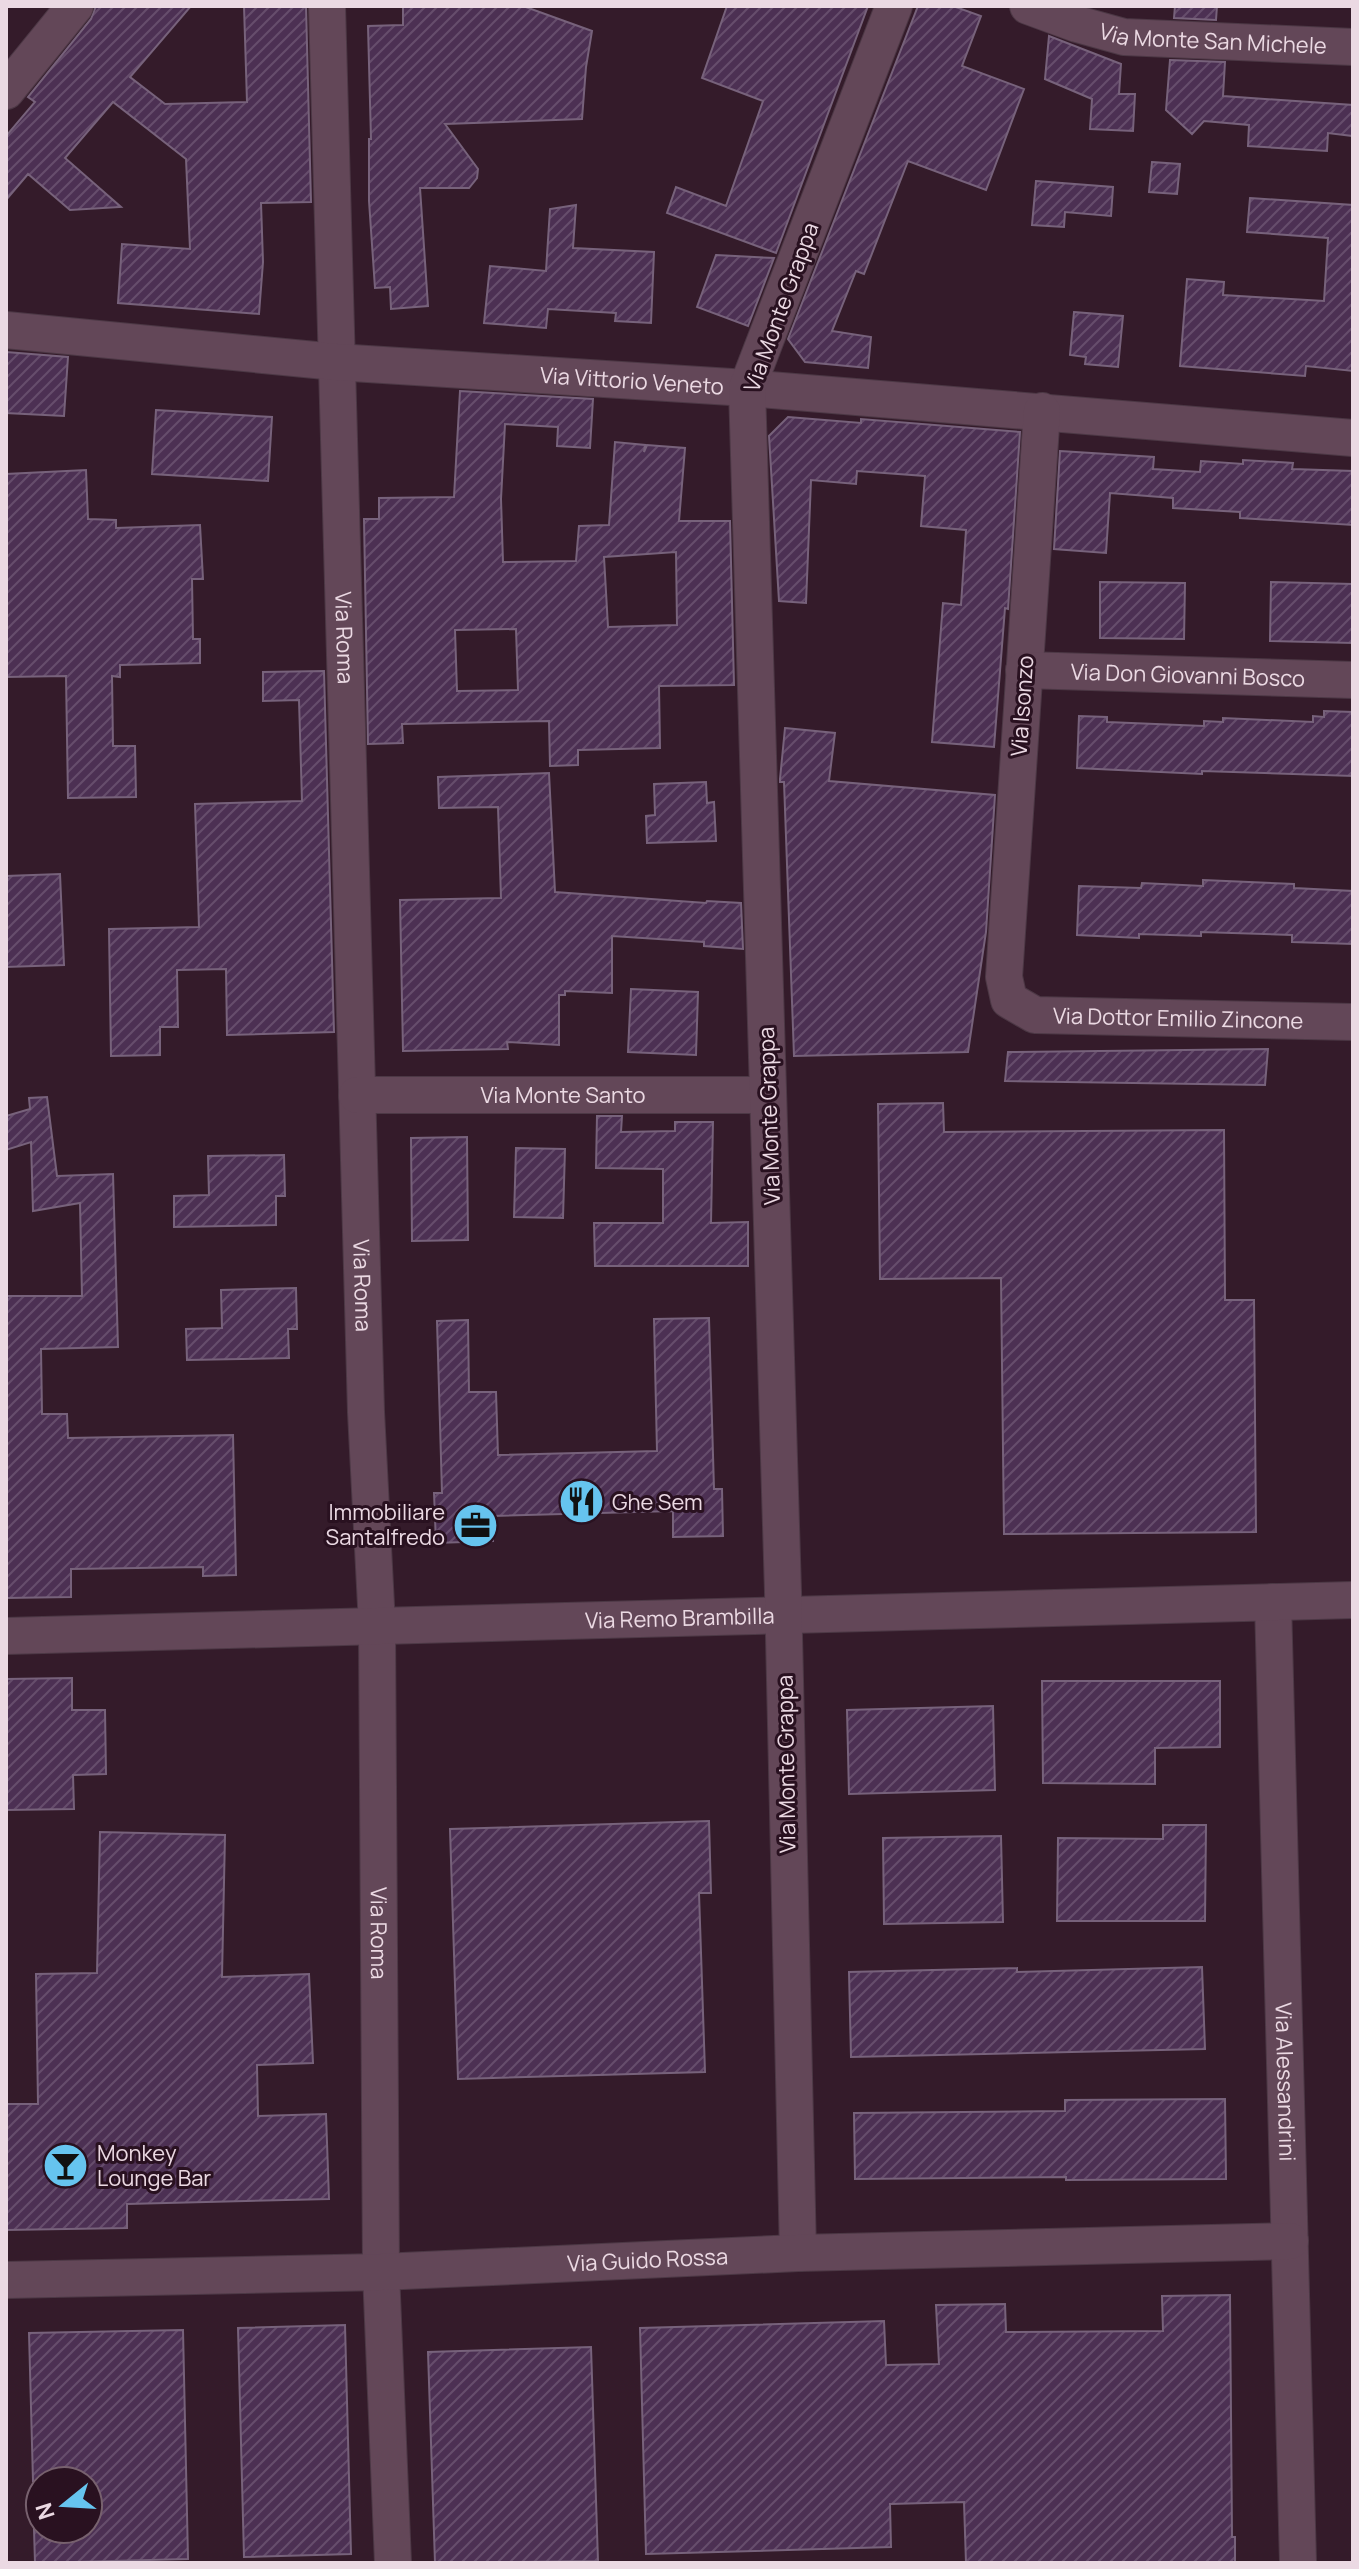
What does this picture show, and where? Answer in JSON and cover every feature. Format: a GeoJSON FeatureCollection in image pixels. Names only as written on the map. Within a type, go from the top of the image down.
{"type":"FeatureCollection","features":[{"type":"Feature","properties":{"kind":"street"},"geometry":{"type":"LineString","coordinates":[[6,91],[75,6]]}},
{"type":"Feature","properties":{"kind":"street","name":"Via Roma"},"geometry":{"type":"LineString","coordinates":[[327,6],[366,1412],[377,1625],[381,2272],[393,2563]]}},
{"type":"Feature","properties":{"kind":"street","name":"Via Monte Grappa"},"geometry":{"type":"LineString","coordinates":[[798,2253],[747,388],[894,6]]}},
{"type":"Feature","properties":{"kind":"street","name":"Via Monte San Michele"},"geometry":{"type":"LineString","coordinates":[[1028,6],[1124,37],[1353,47]]}},
{"type":"Feature","properties":{"kind":"street","name":"Via Vittorio Veneto"},"geometry":{"type":"LineString","coordinates":[[6,330],[336,362],[747,388],[1353,438]]}},
{"type":"Feature","properties":{"kind":"street","name":"Via Isonzo"},"geometry":{"type":"LineString","coordinates":[[1009,1000],[1004,977],[1042,411]]}},
{"type":"Feature","properties":{"kind":"street","name":"Via Don Giovanni Bosco"},"geometry":{"type":"LineString","coordinates":[[1024,670],[1353,680]]}},
{"type":"Feature","properties":{"kind":"street","name":"Via Dottor Emilio Zincone"},"geometry":{"type":"LineString","coordinates":[[1009,1000],[1035,1015],[1353,1022]]}},
{"type":"Feature","properties":{"kind":"street","name":"Via Monte Santo"},"geometry":{"type":"LineString","coordinates":[[357,1095],[768,1095]]}},
{"type":"Feature","properties":{"kind":"street","name":"Via Remo Brambilla"},"geometry":{"type":"LineString","coordinates":[[6,1636],[1353,1600]]}},
{"type":"Feature","properties":{"kind":"street","name":"Via Alessandrini"},"geometry":{"type":"LineString","coordinates":[[1273,1602],[1298,2563]]}},
{"type":"Feature","properties":{"kind":"street","name":"Via Guido Rossa"},"geometry":{"type":"LineString","coordinates":[[6,2280],[381,2272],[798,2253],[1290,2241]]}},
{"type":"Feature","properties":{"kind":"building"},"geometry":{"type":"Polygon","coordinates":[[[96,6],[191,6],[130,77],[165,104],[247,102],[244,6],[306,6],[311,202],[261,203],[263,262],[259,314],[118,303],[122,244],[190,249],[186,159],[113,102],[65,158],[121,207],[70,210],[28,174],[6,200],[6,136],[35,102],[28,97],[91,19],[96,6]]]}},
{"type":"Feature","properties":{"kind":"building"},"geometry":{"type":"Polygon","coordinates":[[[403,6],[523,6],[592,31],[582,119],[445,124],[478,169],[477,178],[469,188],[420,188],[428,306],[391,309],[390,287],[375,288],[369,201],[368,26],[403,25],[403,6]]]}},
{"type":"Feature","properties":{"kind":"building"},"geometry":{"type":"Polygon","coordinates":[[[727,6],[868,6],[776,253],[667,213],[676,187],[726,206],[763,101],[702,78],[727,6]]]}},
{"type":"Feature","properties":{"kind":"building"},"geometry":{"type":"Polygon","coordinates":[[[918,6],[953,6],[981,16],[962,66],[1024,89],[986,190],[908,161],[864,274],[856,271],[832,331],[871,337],[868,368],[805,362],[788,339],[918,6]]]}},
{"type":"Feature","properties":{"kind":"building"},"geometry":{"type":"Polygon","coordinates":[[[1175,6],[1217,6],[1216,20],[1174,18],[1175,6]]]}},
{"type":"Feature","properties":{"kind":"building"},"geometry":{"type":"Polygon","coordinates":[[[1049,36],[1121,64],[1119,94],[1135,94],[1133,131],[1090,129],[1092,99],[1045,79],[1049,36]]]}},
{"type":"Feature","properties":{"kind":"building"},"geometry":{"type":"Polygon","coordinates":[[[1170,60],[1225,62],[1223,96],[1353,105],[1353,136],[1328,133],[1327,151],[1248,146],[1249,125],[1204,121],[1192,134],[1166,110],[1170,60]]]}},
{"type":"Feature","properties":{"kind":"building"},"geometry":{"type":"Polygon","coordinates":[[[1152,162],[1180,164],[1177,194],[1149,192],[1152,162]]]}},
{"type":"Feature","properties":{"kind":"building"},"geometry":{"type":"Polygon","coordinates":[[[1036,181],[1113,187],[1111,216],[1065,212],[1064,227],[1032,225],[1036,181]]]}},
{"type":"Feature","properties":{"kind":"building"},"geometry":{"type":"Polygon","coordinates":[[[1250,198],[1353,205],[1353,371],[1306,366],[1305,376],[1180,366],[1187,279],[1224,282],[1223,295],[1324,301],[1328,238],[1247,232],[1250,198]]]}},
{"type":"Feature","properties":{"kind":"building"},"geometry":{"type":"Polygon","coordinates":[[[576,205],[573,248],[654,252],[651,323],[615,321],[616,313],[548,309],[546,328],[484,323],[490,266],[546,271],[550,209],[576,205]]]}},
{"type":"Feature","properties":{"kind":"building"},"geometry":{"type":"Polygon","coordinates":[[[716,255],[774,258],[748,326],[697,307],[716,255]]]}},
{"type":"Feature","properties":{"kind":"building"},"geometry":{"type":"Polygon","coordinates":[[[1074,312],[1123,316],[1118,367],[1085,364],[1086,357],[1070,355],[1074,312]]]}},
{"type":"Feature","properties":{"kind":"building"},"geometry":{"type":"Polygon","coordinates":[[[6,352],[68,357],[64,416],[6,413],[6,352]]]}},
{"type":"Feature","properties":{"kind":"building"},"geometry":{"type":"Polygon","coordinates":[[[460,391],[593,399],[590,448],[557,446],[558,427],[505,424],[501,499],[503,562],[576,561],[579,526],[609,525],[615,442],[645,445],[644,452],[647,445],[685,448],[679,521],[730,521],[734,685],[659,686],[660,748],[578,750],[578,765],[550,766],[549,721],[402,724],[403,743],[368,744],[364,519],[379,519],[379,498],[454,497],[460,391]],[[676,552],[604,557],[608,627],[677,625],[676,552]],[[516,629],[455,630],[457,691],[518,690],[516,629]]]}},
{"type":"Feature","properties":{"kind":"building"},"geometry":{"type":"Polygon","coordinates":[[[156,410],[272,417],[268,481],[152,474],[156,410]]]}},
{"type":"Feature","properties":{"kind":"building"},"geometry":{"type":"Polygon","coordinates":[[[788,417],[861,423],[861,419],[1020,432],[1008,609],[1005,608],[994,747],[932,742],[943,603],[961,605],[966,530],[921,526],[925,476],[857,471],[856,484],[811,480],[806,603],[779,601],[769,436],[788,417]]]}},
{"type":"Feature","properties":{"kind":"building"},"geometry":{"type":"Polygon","coordinates":[[[1060,451],[1154,457],[1153,469],[1200,472],[1201,461],[1243,464],[1243,460],[1293,463],[1292,469],[1353,471],[1353,525],[1240,518],[1240,512],[1173,508],[1173,498],[1110,493],[1106,553],[1054,549],[1060,451]]]}},
{"type":"Feature","properties":{"kind":"building"},"geometry":{"type":"Polygon","coordinates":[[[86,470],[88,519],[116,520],[116,528],[200,525],[203,579],[192,579],[193,639],[200,639],[200,663],[120,665],[120,677],[112,676],[113,746],[135,746],[136,797],[68,798],[66,676],[6,677],[6,474],[86,470]]]}},
{"type":"Feature","properties":{"kind":"building"},"geometry":{"type":"Polygon","coordinates":[[[1100,582],[1185,583],[1184,639],[1100,638],[1100,582]]]}},
{"type":"Feature","properties":{"kind":"building"},"geometry":{"type":"Polygon","coordinates":[[[1271,582],[1353,584],[1353,643],[1270,641],[1271,582]]]}},
{"type":"Feature","properties":{"kind":"building"},"geometry":{"type":"Polygon","coordinates":[[[324,671],[334,1032],[227,1035],[226,969],[177,970],[178,1027],[160,1027],[160,1055],[111,1056],[109,929],[199,927],[195,804],[302,801],[299,700],[263,701],[263,672],[324,671]]]}},
{"type":"Feature","properties":{"kind":"building"},"geometry":{"type":"Polygon","coordinates":[[[1324,711],[1353,712],[1353,776],[1077,768],[1079,716],[1107,717],[1107,722],[1204,726],[1204,721],[1223,722],[1223,718],[1313,722],[1313,716],[1324,717],[1324,711]]]}},
{"type":"Feature","properties":{"kind":"building"},"geometry":{"type":"Polygon","coordinates":[[[785,728],[835,733],[829,781],[995,795],[986,932],[968,1052],[794,1056],[784,782],[780,782],[785,728]]]}},
{"type":"Feature","properties":{"kind":"building"},"geometry":{"type":"Polygon","coordinates":[[[549,773],[555,892],[741,903],[743,949],[704,946],[704,942],[612,936],[612,993],[565,991],[565,995],[559,995],[559,1045],[507,1042],[508,1049],[403,1051],[400,900],[501,898],[498,807],[439,808],[438,777],[549,773]]]}},
{"type":"Feature","properties":{"kind":"building"},"geometry":{"type":"Polygon","coordinates":[[[706,782],[707,803],[714,802],[716,841],[647,843],[646,816],[655,815],[654,784],[706,782]]]}},
{"type":"Feature","properties":{"kind":"building"},"geometry":{"type":"Polygon","coordinates":[[[60,874],[64,965],[6,967],[6,876],[60,874]]]}},
{"type":"Feature","properties":{"kind":"building"},"geometry":{"type":"Polygon","coordinates":[[[1203,880],[1294,884],[1294,888],[1353,891],[1353,944],[1292,942],[1292,935],[1201,932],[1201,936],[1139,934],[1139,938],[1077,935],[1079,886],[1141,888],[1142,883],[1203,886],[1203,880]]]}},
{"type":"Feature","properties":{"kind":"building"},"geometry":{"type":"Polygon","coordinates":[[[631,989],[698,992],[696,1055],[628,1052],[631,989]]]}},
{"type":"Feature","properties":{"kind":"building"},"geometry":{"type":"Polygon","coordinates":[[[1268,1049],[1265,1085],[1005,1081],[1008,1052],[1268,1049]]]}},
{"type":"Feature","properties":{"kind":"building"},"geometry":{"type":"Polygon","coordinates":[[[47,1097],[57,1176],[113,1174],[118,1347],[41,1349],[42,1414],[67,1414],[68,1438],[233,1435],[236,1575],[203,1576],[203,1567],[71,1569],[71,1597],[6,1598],[6,1296],[82,1296],[80,1203],[33,1211],[31,1142],[6,1150],[6,1116],[30,1109],[29,1098],[47,1097]]]}},
{"type":"Feature","properties":{"kind":"building"},"geometry":{"type":"Polygon","coordinates":[[[943,1103],[944,1132],[1224,1130],[1225,1300],[1254,1300],[1256,1532],[1004,1534],[1001,1278],[880,1279],[878,1104],[943,1103]]]}},
{"type":"Feature","properties":{"kind":"building"},"geometry":{"type":"Polygon","coordinates":[[[597,1116],[622,1116],[621,1132],[675,1131],[675,1122],[713,1122],[711,1223],[748,1222],[748,1266],[595,1266],[594,1223],[663,1223],[663,1169],[596,1168],[597,1116]]]}},
{"type":"Feature","properties":{"kind":"building"},"geometry":{"type":"Polygon","coordinates":[[[467,1137],[468,1240],[412,1241],[411,1138],[467,1137]]]}},
{"type":"Feature","properties":{"kind":"building"},"geometry":{"type":"Polygon","coordinates":[[[516,1148],[565,1149],[563,1218],[514,1217],[516,1148]]]}},
{"type":"Feature","properties":{"kind":"building"},"geometry":{"type":"Polygon","coordinates":[[[284,1155],[285,1196],[276,1196],[276,1225],[174,1227],[174,1196],[209,1195],[208,1156],[284,1155]]]}},
{"type":"Feature","properties":{"kind":"building"},"geometry":{"type":"Polygon","coordinates":[[[296,1288],[297,1329],[288,1329],[289,1358],[187,1360],[186,1329],[222,1328],[221,1290],[296,1288]]]}},
{"type":"Feature","properties":{"kind":"building"},"geometry":{"type":"Polygon","coordinates":[[[709,1318],[714,1489],[722,1489],[723,1536],[673,1537],[673,1511],[492,1516],[493,1541],[436,1543],[434,1493],[442,1493],[437,1321],[468,1320],[469,1392],[496,1392],[498,1455],[657,1451],[654,1319],[709,1318]]]}},
{"type":"Feature","properties":{"kind":"building"},"geometry":{"type":"Polygon","coordinates":[[[72,1678],[72,1710],[105,1710],[106,1774],[73,1775],[74,1809],[6,1810],[6,1679],[72,1678]]]}},
{"type":"Feature","properties":{"kind":"building"},"geometry":{"type":"Polygon","coordinates":[[[1042,1681],[1220,1681],[1220,1747],[1155,1748],[1155,1784],[1043,1783],[1042,1681]]]}},
{"type":"Feature","properties":{"kind":"building"},"geometry":{"type":"Polygon","coordinates":[[[993,1706],[995,1790],[849,1794],[847,1710],[993,1706]]]}},
{"type":"Feature","properties":{"kind":"building"},"geometry":{"type":"Polygon","coordinates":[[[709,1821],[711,1893],[699,1893],[705,2072],[458,2079],[450,1829],[709,1821]]]}},
{"type":"Feature","properties":{"kind":"building"},"geometry":{"type":"Polygon","coordinates":[[[1163,1825],[1206,1825],[1205,1921],[1057,1921],[1058,1838],[1163,1839],[1163,1825]]]}},
{"type":"Feature","properties":{"kind":"building"},"geometry":{"type":"Polygon","coordinates":[[[100,1832],[225,1835],[222,1977],[309,1974],[313,2063],[257,2065],[258,2116],[326,2114],[329,2199],[127,2204],[127,2228],[6,2230],[6,2104],[38,2104],[36,1974],[97,1973],[100,1832]]]}},
{"type":"Feature","properties":{"kind":"building"},"geometry":{"type":"Polygon","coordinates":[[[1001,1836],[1003,1922],[884,1924],[883,1838],[1001,1836]]]}},
{"type":"Feature","properties":{"kind":"building"},"geometry":{"type":"Polygon","coordinates":[[[1202,1967],[1205,2049],[851,2057],[849,1972],[1202,1967]]]}},
{"type":"Feature","properties":{"kind":"building"},"geometry":{"type":"Polygon","coordinates":[[[1225,2099],[1226,2179],[855,2179],[854,2113],[1065,2111],[1065,2100],[1225,2099]]]}},
{"type":"Feature","properties":{"kind":"building"},"geometry":{"type":"Polygon","coordinates":[[[1230,2295],[1232,2537],[1235,2537],[1235,2563],[966,2563],[964,2502],[890,2504],[891,2547],[646,2554],[640,2328],[884,2321],[886,2365],[939,2364],[936,2305],[1005,2304],[1006,2332],[1163,2331],[1162,2296],[1230,2295]]]}},
{"type":"Feature","properties":{"kind":"building"},"geometry":{"type":"Polygon","coordinates":[[[345,2325],[351,2554],[244,2557],[238,2328],[345,2325]]]}},
{"type":"Feature","properties":{"kind":"building"},"geometry":{"type":"Polygon","coordinates":[[[183,2330],[188,2559],[35,2563],[34,2545],[104,2545],[104,2465],[33,2465],[29,2333],[183,2330]]]}},
{"type":"Feature","properties":{"kind":"building"},"geometry":{"type":"Polygon","coordinates":[[[591,2347],[598,2561],[435,2563],[428,2352],[591,2347]]]}},
{"type":"Feature","properties":{"kind":"place","name":"Ghe Sem"},"geometry":{"type":"Point","coordinates":[581,1502]}},
{"type":"Feature","properties":{"kind":"place","name":"Immobiliare Santalfredo"},"geometry":{"type":"Point","coordinates":[476,1525]}},
{"type":"Feature","properties":{"kind":"place","name":"Monkey Lounge Bar"},"geometry":{"type":"Point","coordinates":[66,2166]}}]}
